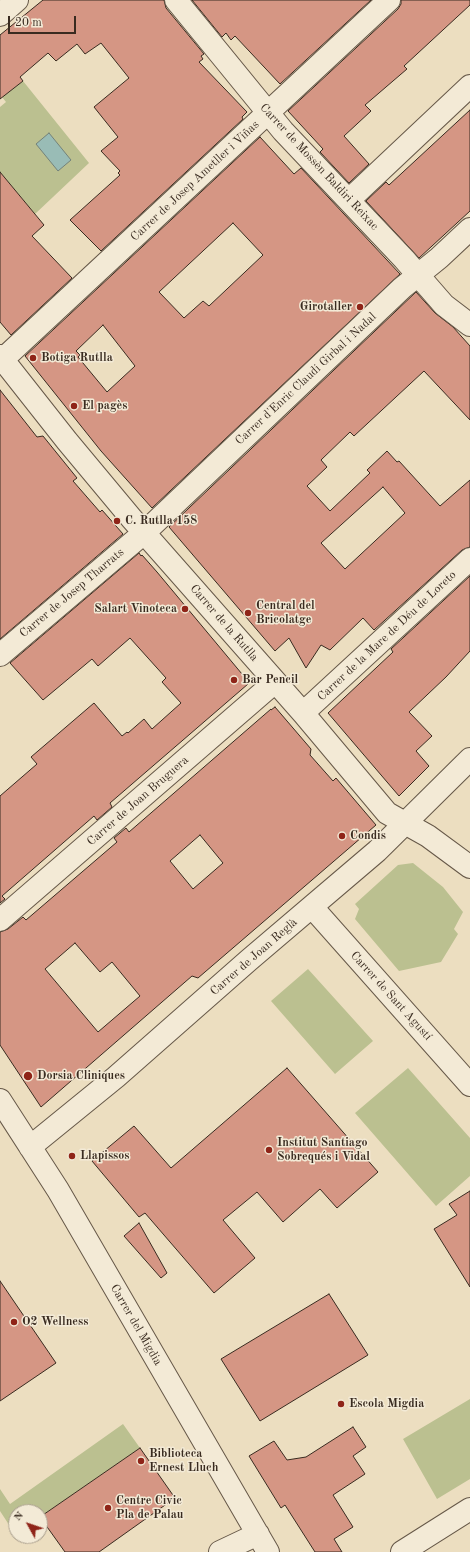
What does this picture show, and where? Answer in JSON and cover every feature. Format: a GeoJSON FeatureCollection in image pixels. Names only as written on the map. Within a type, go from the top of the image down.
{"type":"FeatureCollection","features":[{"type":"Feature","properties":{"kind":"street"},"geometry":{"type":"LineString","coordinates":[[0,15],[18,0]]}},
{"type":"Feature","properties":{"kind":"street","name":"Carrer de Mossèn Baldiri Reixac"},"geometry":{"type":"LineString","coordinates":[[176,0],[283,131],[349,200],[444,305],[470,325]]}},
{"type":"Feature","properties":{"kind":"street","name":"Carrer de Josep Ametller i Viñas"},"geometry":{"type":"LineString","coordinates":[[1,359],[389,0]]}},
{"type":"Feature","properties":{"kind":"street"},"geometry":{"type":"LineString","coordinates":[[349,200],[470,86]]}},
{"type":"Feature","properties":{"kind":"street","name":"Carrer d'Enric Claudi Girbal i Nadal"},"geometry":{"type":"LineString","coordinates":[[145,532],[402,288],[439,258],[470,229]]}},
{"type":"Feature","properties":{"kind":"street","name":"Carrer de la Rutlla"},"geometry":{"type":"LineString","coordinates":[[1,359],[132,519],[303,713],[387,814],[428,836],[470,866]]}},
{"type":"Feature","properties":{"kind":"street","name":"Carrer de Josep Tharrats"},"geometry":{"type":"LineString","coordinates":[[0,655],[145,532]]}},
{"type":"Feature","properties":{"kind":"street","name":"Carrer de la Mare de Déu de Loreto"},"geometry":{"type":"LineString","coordinates":[[303,713],[470,559]]}},
{"type":"Feature","properties":{"kind":"street","name":"Carrer de Joan Bruguera"},"geometry":{"type":"LineString","coordinates":[[0,920],[275,682]]}},
{"type":"Feature","properties":{"kind":"street","name":"Carrer de Joan Reglà"},"geometry":{"type":"LineString","coordinates":[[30,1147],[116,1077],[377,851],[470,759]]}},
{"type":"Feature","properties":{"kind":"street","name":"Carrer de Sant Agustí"},"geometry":{"type":"LineString","coordinates":[[312,907],[470,1085]]}},
{"type":"Feature","properties":{"kind":"street","name":"Carrer del Migdia"},"geometry":{"type":"LineString","coordinates":[[0,1100],[58,1190],[263,1543]]}},
{"type":"Feature","properties":{"kind":"street"},"geometry":{"type":"LineString","coordinates":[[402,1552],[470,1509]]}},
{"type":"Feature","properties":{"kind":"street"},"geometry":{"type":"LineString","coordinates":[[220,1552],[263,1543]]}},
{"type":"Feature","properties":{"kind":"green space"},"geometry":{"type":"Polygon","coordinates":[[[23,81],[89,163],[35,214],[0,172],[0,107],[6,102],[2,97],[23,81]]]}},
{"type":"Feature","properties":{"kind":"green space"},"geometry":{"type":"Polygon","coordinates":[[[413,863],[443,887],[463,912],[454,929],[458,934],[441,962],[399,971],[355,919],[359,909],[355,904],[398,865],[413,863]]]}},
{"type":"Feature","properties":{"kind":"green space"},"geometry":{"type":"Polygon","coordinates":[[[308,969],[373,1041],[335,1074],[271,1001],[308,969]]]}},
{"type":"Feature","properties":{"kind":"green space"},"geometry":{"type":"Polygon","coordinates":[[[408,1068],[470,1138],[470,1176],[436,1206],[355,1113],[408,1068]]]}},
{"type":"Feature","properties":{"kind":"green space"},"geometry":{"type":"Polygon","coordinates":[[[470,1399],[470,1479],[437,1499],[403,1439],[470,1399]]]}},
{"type":"Feature","properties":{"kind":"green space"},"geometry":{"type":"Polygon","coordinates":[[[123,1424],[140,1448],[48,1511],[48,1504],[10,1504],[123,1424]]]}},
{"type":"Feature","properties":{"kind":"green space"},"geometry":{"type":"Polygon","coordinates":[[[0,1489],[10,1504],[8,1504],[8,1523],[0,1511],[0,1489]]]}},
{"type":"Feature","properties":{"kind":"water"},"geometry":{"type":"Polygon","coordinates":[[[49,133],[71,160],[58,171],[36,144],[49,133]]]}},
{"type":"Feature","properties":{"kind":"building"},"geometry":{"type":"Polygon","coordinates":[[[43,0],[164,0],[166,8],[204,54],[201,56],[203,59],[199,62],[247,112],[242,117],[243,119],[101,251],[70,220],[120,175],[118,173],[120,171],[101,151],[118,137],[94,107],[129,78],[101,43],[85,54],[77,44],[56,61],[48,53],[20,77],[23,81],[0,99],[0,35],[43,0]]]}},
{"type":"Feature","properties":{"kind":"building"},"geometry":{"type":"Polygon","coordinates":[[[192,0],[371,0],[280,84],[235,36],[231,40],[226,33],[222,37],[192,0]]]}},
{"type":"Feature","properties":{"kind":"building"},"geometry":{"type":"Polygon","coordinates":[[[401,0],[470,0],[470,5],[404,66],[407,69],[365,105],[371,111],[344,136],[369,164],[349,183],[320,152],[323,149],[288,111],[398,9],[401,4],[401,0]]]}},
{"type":"Feature","properties":{"kind":"building"},"geometry":{"type":"Polygon","coordinates":[[[470,110],[470,211],[419,258],[366,201],[386,182],[389,185],[470,110]]]}},
{"type":"Feature","properties":{"kind":"building"},"geometry":{"type":"Polygon","coordinates":[[[260,137],[294,174],[301,168],[400,274],[152,508],[101,451],[25,356],[260,137]],[[233,223],[159,292],[184,318],[203,301],[209,306],[263,255],[233,223]],[[103,325],[76,351],[80,355],[78,357],[107,392],[135,366],[103,325]]]}},
{"type":"Feature","properties":{"kind":"building"},"geometry":{"type":"Polygon","coordinates":[[[0,172],[44,225],[32,236],[72,278],[11,335],[0,322],[0,172]]]}},
{"type":"Feature","properties":{"kind":"building"},"geometry":{"type":"Polygon","coordinates":[[[416,292],[435,313],[453,327],[470,346],[470,420],[424,371],[354,436],[350,432],[321,460],[327,467],[307,486],[330,511],[370,473],[367,470],[387,451],[397,462],[399,461],[440,506],[470,480],[470,547],[462,550],[374,630],[363,618],[330,650],[321,645],[306,668],[289,638],[275,651],[169,527],[416,292]],[[383,487],[321,543],[345,569],[405,513],[383,487]]]}},
{"type":"Feature","properties":{"kind":"building"},"geometry":{"type":"Polygon","coordinates":[[[0,390],[37,437],[43,436],[77,478],[73,481],[100,512],[102,510],[123,534],[0,639],[0,390]]]}},
{"type":"Feature","properties":{"kind":"building"},"geometry":{"type":"Polygon","coordinates":[[[139,553],[157,572],[247,680],[246,681],[248,684],[110,803],[112,807],[97,820],[94,816],[2,896],[5,899],[0,903],[0,796],[37,764],[31,757],[94,703],[122,736],[127,732],[128,733],[144,719],[152,729],[181,703],[162,682],[166,678],[130,638],[98,666],[92,659],[43,700],[10,663],[139,553]]]}},
{"type":"Feature","properties":{"kind":"building"},"geometry":{"type":"Polygon","coordinates":[[[470,576],[470,651],[446,677],[409,712],[432,736],[416,751],[429,766],[399,796],[328,713],[393,652],[391,649],[470,576]]]}},
{"type":"Feature","properties":{"kind":"building"},"geometry":{"type":"Polygon","coordinates":[[[275,707],[311,749],[310,755],[333,781],[336,778],[376,825],[198,978],[192,976],[41,1107],[0,1045],[0,932],[8,929],[23,917],[26,920],[117,842],[114,838],[126,828],[129,832],[275,707]],[[200,835],[170,861],[193,889],[223,863],[200,835]],[[75,943],[45,969],[98,1032],[140,996],[112,962],[100,972],[75,943]]]}},
{"type":"Feature","properties":{"kind":"building"},"geometry":{"type":"Polygon","coordinates":[[[287,1068],[378,1172],[337,1208],[320,1189],[283,1222],[257,1192],[223,1220],[255,1258],[214,1293],[145,1213],[139,1217],[92,1161],[134,1126],[171,1168],[287,1068]]]}},
{"type":"Feature","properties":{"kind":"building"},"geometry":{"type":"Polygon","coordinates":[[[470,1191],[470,1287],[434,1229],[457,1215],[449,1204],[470,1191]]]}},
{"type":"Feature","properties":{"kind":"building"},"geometry":{"type":"Polygon","coordinates":[[[139,1223],[167,1273],[161,1278],[124,1236],[139,1223]]]}},
{"type":"Feature","properties":{"kind":"building","name":"O2 Wellness"},"geometry":{"type":"Polygon","coordinates":[[[0,1281],[56,1363],[0,1401],[0,1281]]]}},
{"type":"Feature","properties":{"kind":"building"},"geometry":{"type":"Polygon","coordinates":[[[329,1294],[368,1355],[260,1421],[221,1359],[329,1294]]]}},
{"type":"Feature","properties":{"kind":"building"},"geometry":{"type":"Polygon","coordinates":[[[353,1427],[366,1447],[353,1456],[365,1474],[333,1495],[353,1527],[334,1539],[342,1552],[315,1552],[285,1505],[281,1508],[249,1456],[274,1441],[287,1460],[306,1457],[353,1427]]]}},
{"type":"Feature","properties":{"kind":"building","name":"Centre Civic Pla de Palau"},"geometry":{"type":"Polygon","coordinates":[[[140,1448],[175,1498],[99,1552],[65,1552],[48,1528],[48,1511],[140,1448]]]}},
{"type":"Feature","properties":{"kind":"place","name":"Girotaller"},"geometry":{"type":"Point","coordinates":[360,307]}},
{"type":"Feature","properties":{"kind":"place","name":"Botiga Rutlla"},"geometry":{"type":"Point","coordinates":[33,358]}},
{"type":"Feature","properties":{"kind":"place","name":"El pagès"},"geometry":{"type":"Point","coordinates":[74,406]}},
{"type":"Feature","properties":{"kind":"place","name":"C. Rutlla 158"},"geometry":{"type":"Point","coordinates":[117,521]}},
{"type":"Feature","properties":{"kind":"place","name":"Salart Vinoteca"},"geometry":{"type":"Point","coordinates":[185,609]}},
{"type":"Feature","properties":{"kind":"place","name":"Central del Bricolatge"},"geometry":{"type":"Point","coordinates":[248,613]}},
{"type":"Feature","properties":{"kind":"place","name":"Bar Pencil"},"geometry":{"type":"Point","coordinates":[234,680]}},
{"type":"Feature","properties":{"kind":"place","name":"Condis"},"geometry":{"type":"Point","coordinates":[342,836]}},
{"type":"Feature","properties":{"kind":"place","name":"Dorsia Cliniques"},"geometry":{"type":"Point","coordinates":[28,1076]}},
{"type":"Feature","properties":{"kind":"place","name":"Institut Santiago Sobrequés i Vidal"},"geometry":{"type":"Point","coordinates":[269,1150]}},
{"type":"Feature","properties":{"kind":"place","name":"Llapissos"},"geometry":{"type":"Point","coordinates":[72,1156]}},
{"type":"Feature","properties":{"kind":"place","name":"O2 Wellness"},"geometry":{"type":"Point","coordinates":[14,1322]}},
{"type":"Feature","properties":{"kind":"place","name":"Escola Migdia"},"geometry":{"type":"Point","coordinates":[341,1404]}},
{"type":"Feature","properties":{"kind":"place","name":"Biblioteca Ernest Lluch"},"geometry":{"type":"Point","coordinates":[141,1461]}},
{"type":"Feature","properties":{"kind":"place","name":"Centre Civic Pla de Palau"},"geometry":{"type":"Point","coordinates":[108,1508]}}]}
